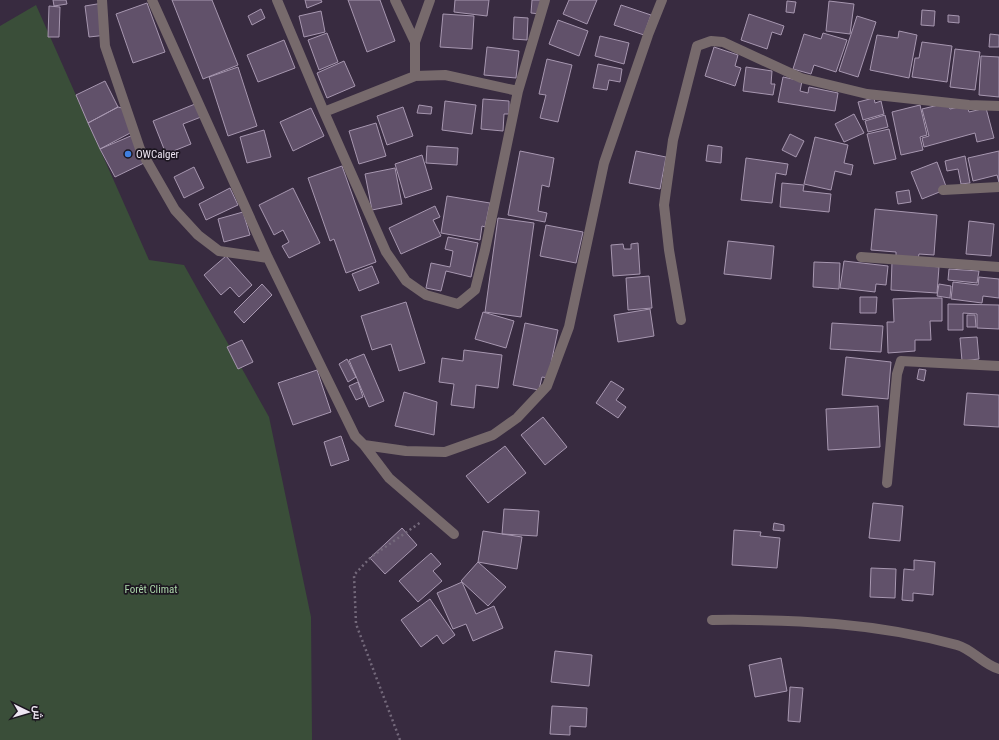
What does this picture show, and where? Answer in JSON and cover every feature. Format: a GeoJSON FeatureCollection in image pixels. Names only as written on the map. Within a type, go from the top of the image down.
{"type":"FeatureCollection","features":[{"type":"Feature","properties":{"kind":"street"},"geometry":{"type":"LineString","coordinates":[[102,0],[105,46],[140,149],[175,210],[198,235],[219,251],[268,258]]}},
{"type":"Feature","properties":{"kind":"street"},"geometry":{"type":"LineString","coordinates":[[152,0],[268,258],[355,436],[364,445],[389,478],[454,534]]}},
{"type":"Feature","properties":{"kind":"street"},"geometry":{"type":"LineString","coordinates":[[278,0],[324,112],[386,252],[406,281],[426,295],[458,304],[474,290],[485,250],[518,91],[545,0]]}},
{"type":"Feature","properties":{"kind":"street"},"geometry":{"type":"LineString","coordinates":[[395,0],[415,42]]}},
{"type":"Feature","properties":{"kind":"street"},"geometry":{"type":"LineString","coordinates":[[415,76],[415,42],[430,0]]}},
{"type":"Feature","properties":{"kind":"street"},"geometry":{"type":"LineString","coordinates":[[364,445],[406,451],[444,452],[493,434],[517,418],[547,386],[569,327],[604,163],[648,35],[662,0]]}},
{"type":"Feature","properties":{"kind":"street"},"geometry":{"type":"LineString","coordinates":[[681,320],[669,250],[664,205],[673,140],[697,46],[711,41],[723,42],[800,78],[867,94],[970,105],[999,106]]}},
{"type":"Feature","properties":{"kind":"street"},"geometry":{"type":"LineString","coordinates":[[324,112],[415,76],[445,74],[518,91]]}},
{"type":"Feature","properties":{"kind":"street"},"geometry":{"type":"LineString","coordinates":[[942,190],[999,187]]}},
{"type":"Feature","properties":{"kind":"street"},"geometry":{"type":"LineString","coordinates":[[861,258],[999,267]]}},
{"type":"Feature","properties":{"kind":"street"},"geometry":{"type":"LineString","coordinates":[[887,484],[897,374],[901,361],[999,366]]}},
{"type":"Feature","properties":{"kind":"street"},"geometry":{"type":"LineString","coordinates":[[712,620],[775,619],[889,629],[959,645],[999,668]]}},
{"type":"Feature","properties":{"kind":"path"},"geometry":{"type":"LineString","coordinates":[[400,740],[356,624],[354,575],[372,557],[421,522],[416,517]]}},
{"type":"Feature","properties":{"kind":"green space","name":"Forêt Climat"},"geometry":{"type":"Polygon","coordinates":[[[36,5],[149,260],[184,265],[269,417],[311,617],[312,740],[0,740],[0,26],[36,5]]]}},
{"type":"Feature","properties":{"kind":"building"},"geometry":{"type":"Polygon","coordinates":[[[53,0],[66,0],[67,4],[54,6],[53,0]]]}},
{"type":"Feature","properties":{"kind":"building"},"geometry":{"type":"Polygon","coordinates":[[[172,0],[212,0],[238,65],[203,79],[172,0]]]}},
{"type":"Feature","properties":{"kind":"building"},"geometry":{"type":"Polygon","coordinates":[[[305,0],[321,0],[322,2],[307,8],[305,0]]]}},
{"type":"Feature","properties":{"kind":"building"},"geometry":{"type":"Polygon","coordinates":[[[348,0],[380,0],[395,41],[367,52],[348,0]]]}},
{"type":"Feature","properties":{"kind":"building"},"geometry":{"type":"Polygon","coordinates":[[[455,0],[489,0],[487,16],[454,12],[455,0]]]}},
{"type":"Feature","properties":{"kind":"building"},"geometry":{"type":"Polygon","coordinates":[[[532,0],[541,0],[540,14],[531,13],[532,0]]]}},
{"type":"Feature","properties":{"kind":"building"},"geometry":{"type":"Polygon","coordinates":[[[569,0],[597,0],[587,24],[563,14],[569,0]]]}},
{"type":"Feature","properties":{"kind":"building"},"geometry":{"type":"Polygon","coordinates":[[[787,1],[796,2],[794,13],[786,12],[787,1]]]}},
{"type":"Feature","properties":{"kind":"building"},"geometry":{"type":"Polygon","coordinates":[[[829,1],[854,4],[850,34],[826,31],[829,1]]]}},
{"type":"Feature","properties":{"kind":"building"},"geometry":{"type":"Polygon","coordinates":[[[103,3],[107,35],[89,37],[85,6],[103,3]]]}},
{"type":"Feature","properties":{"kind":"building"},"geometry":{"type":"Polygon","coordinates":[[[147,3],[165,52],[133,63],[116,14],[147,3]]]}},
{"type":"Feature","properties":{"kind":"building"},"geometry":{"type":"Polygon","coordinates":[[[621,5],[651,15],[644,35],[614,25],[621,5]]]}},
{"type":"Feature","properties":{"kind":"building"},"geometry":{"type":"Polygon","coordinates":[[[49,6],[60,7],[59,37],[48,37],[49,6]]]}},
{"type":"Feature","properties":{"kind":"building"},"geometry":{"type":"Polygon","coordinates":[[[261,9],[265,18],[252,25],[248,16],[261,9]]]}},
{"type":"Feature","properties":{"kind":"building"},"geometry":{"type":"Polygon","coordinates":[[[922,10],[935,11],[934,26],[921,25],[922,10]]]}},
{"type":"Feature","properties":{"kind":"building"},"geometry":{"type":"Polygon","coordinates":[[[321,11],[325,32],[304,37],[299,16],[321,11]]]}},
{"type":"Feature","properties":{"kind":"building"},"geometry":{"type":"Polygon","coordinates":[[[443,14],[474,16],[472,49],[440,47],[443,14]]]}},
{"type":"Feature","properties":{"kind":"building"},"geometry":{"type":"Polygon","coordinates":[[[749,14],[784,26],[781,35],[772,32],[767,49],[741,40],[749,14]]]}},
{"type":"Feature","properties":{"kind":"building"},"geometry":{"type":"Polygon","coordinates":[[[948,15],[959,16],[959,23],[948,22],[948,15]]]}},
{"type":"Feature","properties":{"kind":"building"},"geometry":{"type":"Polygon","coordinates":[[[857,16],[876,22],[858,77],[839,71],[857,16]]]}},
{"type":"Feature","properties":{"kind":"building"},"geometry":{"type":"Polygon","coordinates":[[[514,17],[528,18],[527,40],[513,39],[514,17]]]}},
{"type":"Feature","properties":{"kind":"building"},"geometry":{"type":"Polygon","coordinates":[[[558,20],[588,31],[579,56],[549,44],[558,20]]]}},
{"type":"Feature","properties":{"kind":"building"},"geometry":{"type":"Polygon","coordinates":[[[899,31],[917,35],[909,78],[870,70],[877,35],[898,38],[899,31]]]}},
{"type":"Feature","properties":{"kind":"building"},"geometry":{"type":"Polygon","coordinates":[[[327,33],[338,62],[319,70],[308,40],[327,33]]]}},
{"type":"Feature","properties":{"kind":"building"},"geometry":{"type":"Polygon","coordinates":[[[823,33],[847,40],[836,72],[814,65],[811,74],[793,69],[804,34],[821,39],[823,33]]]}},
{"type":"Feature","properties":{"kind":"building"},"geometry":{"type":"Polygon","coordinates":[[[990,34],[999,35],[999,47],[989,47],[990,34]]]}},
{"type":"Feature","properties":{"kind":"building"},"geometry":{"type":"Polygon","coordinates":[[[600,36],[629,43],[624,64],[595,56],[600,36]]]}},
{"type":"Feature","properties":{"kind":"building"},"geometry":{"type":"Polygon","coordinates":[[[284,40],[295,68],[258,82],[247,55],[284,40]]]}},
{"type":"Feature","properties":{"kind":"building"},"geometry":{"type":"Polygon","coordinates":[[[922,42],[952,46],[947,82],[912,77],[915,58],[919,58],[922,42]]]}},
{"type":"Feature","properties":{"kind":"building"},"geometry":{"type":"Polygon","coordinates":[[[487,47],[519,51],[516,78],[484,75],[487,47]]]}},
{"type":"Feature","properties":{"kind":"building"},"geometry":{"type":"Polygon","coordinates":[[[714,47],[738,55],[735,66],[741,68],[735,86],[705,76],[714,47]]]}},
{"type":"Feature","properties":{"kind":"building"},"geometry":{"type":"Polygon","coordinates":[[[955,49],[980,52],[975,90],[950,87],[955,49]]]}},
{"type":"Feature","properties":{"kind":"building"},"geometry":{"type":"Polygon","coordinates":[[[981,56],[999,57],[999,97],[979,95],[981,56]]]}},
{"type":"Feature","properties":{"kind":"building"},"geometry":{"type":"Polygon","coordinates":[[[547,59],[572,65],[558,122],[540,118],[546,95],[539,94],[547,59]]]}},
{"type":"Feature","properties":{"kind":"building"},"geometry":{"type":"Polygon","coordinates":[[[344,61],[355,86],[327,98],[317,73],[344,61]]]}},
{"type":"Feature","properties":{"kind":"building"},"geometry":{"type":"Polygon","coordinates":[[[598,64],[622,69],[620,82],[609,80],[607,90],[593,88],[598,64]]]}},
{"type":"Feature","properties":{"kind":"building"},"geometry":{"type":"Polygon","coordinates":[[[238,67],[257,126],[228,136],[209,77],[238,67]]]}},
{"type":"Feature","properties":{"kind":"building"},"geometry":{"type":"Polygon","coordinates":[[[746,67],[772,71],[771,84],[775,84],[773,95],[743,91],[746,67]]]}},
{"type":"Feature","properties":{"kind":"building"},"geometry":{"type":"Polygon","coordinates":[[[783,77],[802,81],[800,91],[808,93],[809,87],[838,93],[835,111],[778,102],[783,77]]]}},
{"type":"Feature","properties":{"kind":"building"},"geometry":{"type":"Polygon","coordinates":[[[105,81],[118,107],[88,123],[76,95],[105,81]]]}},
{"type":"Feature","properties":{"kind":"building"},"geometry":{"type":"Polygon","coordinates":[[[874,98],[875,103],[881,101],[884,114],[863,120],[858,102],[874,98]]]}},
{"type":"Feature","properties":{"kind":"building"},"geometry":{"type":"Polygon","coordinates":[[[483,99],[509,101],[509,114],[504,114],[503,131],[481,129],[483,99]]]}},
{"type":"Feature","properties":{"kind":"building"},"geometry":{"type":"Polygon","coordinates":[[[445,101],[476,105],[472,134],[442,130],[445,101]]]}},
{"type":"Feature","properties":{"kind":"building"},"geometry":{"type":"Polygon","coordinates":[[[947,103],[950,109],[967,105],[969,112],[986,108],[994,138],[977,142],[975,133],[924,147],[922,138],[929,136],[922,109],[947,103]]]}},
{"type":"Feature","properties":{"kind":"building"},"geometry":{"type":"Polygon","coordinates":[[[195,104],[201,117],[183,124],[191,144],[166,154],[153,121],[195,104]]]}},
{"type":"Feature","properties":{"kind":"building"},"geometry":{"type":"Polygon","coordinates":[[[419,105],[432,107],[431,114],[417,113],[419,105]]]}},
{"type":"Feature","properties":{"kind":"building"},"geometry":{"type":"Polygon","coordinates":[[[920,105],[927,135],[920,137],[923,150],[901,155],[892,112],[920,105]]]}},
{"type":"Feature","properties":{"kind":"building"},"geometry":{"type":"Polygon","coordinates":[[[118,107],[122,108],[132,132],[100,149],[88,123],[118,107]]]}},
{"type":"Feature","properties":{"kind":"building"},"geometry":{"type":"Polygon","coordinates":[[[403,107],[413,136],[387,145],[377,116],[403,107]]]}},
{"type":"Feature","properties":{"kind":"building"},"geometry":{"type":"Polygon","coordinates":[[[311,108],[324,136],[293,151],[280,122],[311,108]]]}},
{"type":"Feature","properties":{"kind":"building"},"geometry":{"type":"Polygon","coordinates":[[[854,114],[864,133],[844,142],[835,124],[854,114]]]}},
{"type":"Feature","properties":{"kind":"building"},"geometry":{"type":"Polygon","coordinates":[[[885,115],[888,127],[868,132],[865,121],[885,115]]]}},
{"type":"Feature","properties":{"kind":"building"},"geometry":{"type":"Polygon","coordinates":[[[376,123],[386,156],[359,164],[349,131],[376,123]]]}},
{"type":"Feature","properties":{"kind":"building"},"geometry":{"type":"Polygon","coordinates":[[[889,129],[896,159],[874,164],[867,134],[889,129]]]}},
{"type":"Feature","properties":{"kind":"building"},"geometry":{"type":"Polygon","coordinates":[[[264,130],[271,157],[247,163],[240,137],[264,130]]]}},
{"type":"Feature","properties":{"kind":"building"},"geometry":{"type":"Polygon","coordinates":[[[790,134],[804,141],[796,157],[782,150],[790,134]]]}},
{"type":"Feature","properties":{"kind":"building"},"geometry":{"type":"Polygon","coordinates":[[[133,135],[146,162],[115,177],[100,149],[133,135]]]}},
{"type":"Feature","properties":{"kind":"building"},"geometry":{"type":"Polygon","coordinates":[[[815,137],[848,145],[844,163],[853,165],[851,175],[835,171],[831,190],[804,184],[815,137]]]}},
{"type":"Feature","properties":{"kind":"building"},"geometry":{"type":"Polygon","coordinates":[[[708,145],[722,147],[721,163],[706,161],[708,145]]]}},
{"type":"Feature","properties":{"kind":"building"},"geometry":{"type":"Polygon","coordinates":[[[427,146],[458,148],[457,165],[426,163],[427,146]]]}},
{"type":"Feature","properties":{"kind":"building"},"geometry":{"type":"Polygon","coordinates":[[[520,151],[554,158],[549,187],[542,185],[538,211],[547,213],[545,222],[508,215],[520,151]]]}},
{"type":"Feature","properties":{"kind":"building"},"geometry":{"type":"Polygon","coordinates":[[[636,151],[666,157],[660,189],[629,183],[636,151]]]}},
{"type":"Feature","properties":{"kind":"building"},"geometry":{"type":"Polygon","coordinates":[[[999,151],[999,182],[997,175],[973,181],[968,158],[999,151]]]}},
{"type":"Feature","properties":{"kind":"building"},"geometry":{"type":"Polygon","coordinates":[[[422,155],[432,189],[405,198],[395,164],[422,155]]]}},
{"type":"Feature","properties":{"kind":"building"},"geometry":{"type":"Polygon","coordinates":[[[965,156],[970,183],[961,184],[958,169],[947,171],[945,161],[965,156]]]}},
{"type":"Feature","properties":{"kind":"building"},"geometry":{"type":"Polygon","coordinates":[[[746,158],[788,164],[786,175],[776,173],[772,203],[741,200],[746,158]]]}},
{"type":"Feature","properties":{"kind":"building"},"geometry":{"type":"Polygon","coordinates":[[[937,162],[947,189],[922,199],[911,172],[937,162]]]}},
{"type":"Feature","properties":{"kind":"building"},"geometry":{"type":"Polygon","coordinates":[[[342,166],[376,262],[346,273],[334,239],[330,241],[308,178],[342,166]]]}},
{"type":"Feature","properties":{"kind":"building"},"geometry":{"type":"Polygon","coordinates":[[[194,167],[204,188],[184,198],[174,177],[194,167]]]}},
{"type":"Feature","properties":{"kind":"building"},"geometry":{"type":"Polygon","coordinates":[[[395,168],[402,204],[372,210],[365,174],[395,168]]]}},
{"type":"Feature","properties":{"kind":"building"},"geometry":{"type":"Polygon","coordinates":[[[782,183],[804,185],[803,191],[831,194],[829,212],[780,207],[782,183]]]}},
{"type":"Feature","properties":{"kind":"building"},"geometry":{"type":"Polygon","coordinates":[[[230,188],[238,205],[206,220],[199,204],[230,188]]]}},
{"type":"Feature","properties":{"kind":"building"},"geometry":{"type":"Polygon","coordinates":[[[293,188],[320,243],[289,258],[282,246],[289,242],[283,230],[274,235],[259,205],[293,188]]]}},
{"type":"Feature","properties":{"kind":"building"},"geometry":{"type":"Polygon","coordinates":[[[909,190],[911,202],[898,204],[896,192],[909,190]]]}},
{"type":"Feature","properties":{"kind":"building"},"geometry":{"type":"Polygon","coordinates":[[[447,196],[490,203],[485,227],[482,226],[480,240],[441,233],[447,196]]]}},
{"type":"Feature","properties":{"kind":"building"},"geometry":{"type":"Polygon","coordinates":[[[435,206],[440,217],[433,220],[441,236],[401,254],[389,228],[435,206]]]}},
{"type":"Feature","properties":{"kind":"building"},"geometry":{"type":"Polygon","coordinates":[[[875,209],[937,215],[934,255],[919,254],[918,259],[896,256],[896,252],[871,250],[875,209]]]}},
{"type":"Feature","properties":{"kind":"building"},"geometry":{"type":"Polygon","coordinates":[[[243,212],[250,235],[224,242],[218,219],[243,212]]]}},
{"type":"Feature","properties":{"kind":"building"},"geometry":{"type":"Polygon","coordinates":[[[498,218],[534,223],[521,317],[485,312],[498,218]]]}},
{"type":"Feature","properties":{"kind":"building"},"geometry":{"type":"Polygon","coordinates":[[[969,221],[994,224],[991,256],[966,254],[969,221]]]}},
{"type":"Feature","properties":{"kind":"building"},"geometry":{"type":"Polygon","coordinates":[[[546,225],[583,232],[576,263],[540,256],[546,225]]]}},
{"type":"Feature","properties":{"kind":"building"},"geometry":{"type":"Polygon","coordinates":[[[448,237],[478,243],[471,277],[446,271],[441,291],[426,288],[431,263],[450,267],[453,251],[445,249],[448,237]]]}},
{"type":"Feature","properties":{"kind":"building"},"geometry":{"type":"Polygon","coordinates":[[[728,241],[774,246],[771,279],[724,274],[728,241]]]}},
{"type":"Feature","properties":{"kind":"building"},"geometry":{"type":"Polygon","coordinates":[[[638,243],[640,274],[613,276],[611,245],[623,244],[624,249],[631,249],[631,244],[638,243]]]}},
{"type":"Feature","properties":{"kind":"building"},"geometry":{"type":"Polygon","coordinates":[[[226,256],[252,285],[239,297],[230,287],[221,295],[204,275],[226,256]]]}},
{"type":"Feature","properties":{"kind":"building"},"geometry":{"type":"Polygon","coordinates":[[[844,261],[888,266],[886,285],[876,284],[875,292],[840,288],[844,261]]]}},
{"type":"Feature","properties":{"kind":"building"},"geometry":{"type":"Polygon","coordinates":[[[814,262],[840,263],[839,289],[813,287],[814,262]]]}},
{"type":"Feature","properties":{"kind":"building"},"geometry":{"type":"Polygon","coordinates":[[[892,262],[939,267],[937,293],[891,290],[892,262]]]}},
{"type":"Feature","properties":{"kind":"building"},"geometry":{"type":"Polygon","coordinates":[[[372,266],[379,283],[359,291],[352,274],[372,266]]]}},
{"type":"Feature","properties":{"kind":"building"},"geometry":{"type":"Polygon","coordinates":[[[949,269],[979,271],[977,283],[948,280],[949,269]]]}},
{"type":"Feature","properties":{"kind":"building"},"geometry":{"type":"Polygon","coordinates":[[[649,276],[652,308],[628,310],[626,278],[649,276]]]}},
{"type":"Feature","properties":{"kind":"building"},"geometry":{"type":"Polygon","coordinates":[[[979,277],[999,279],[999,298],[983,296],[982,303],[951,299],[953,282],[978,285],[979,277]]]}},
{"type":"Feature","properties":{"kind":"building"},"geometry":{"type":"Polygon","coordinates":[[[262,284],[272,295],[244,323],[234,312],[262,284]]]}},
{"type":"Feature","properties":{"kind":"building"},"geometry":{"type":"Polygon","coordinates":[[[939,284],[951,286],[950,298],[937,296],[939,284]]]}},
{"type":"Feature","properties":{"kind":"building"},"geometry":{"type":"Polygon","coordinates":[[[860,297],[877,297],[876,313],[860,313],[860,297]]]}},
{"type":"Feature","properties":{"kind":"building"},"geometry":{"type":"Polygon","coordinates":[[[942,298],[942,321],[930,321],[931,340],[915,340],[915,351],[888,353],[887,322],[894,322],[893,299],[942,298]]]}},
{"type":"Feature","properties":{"kind":"building"},"geometry":{"type":"Polygon","coordinates":[[[406,302],[425,363],[399,371],[391,344],[372,350],[361,316],[406,302]]]}},
{"type":"Feature","properties":{"kind":"building"},"geometry":{"type":"Polygon","coordinates":[[[948,304],[999,305],[999,329],[977,328],[977,314],[963,313],[963,330],[948,330],[948,304]]]}},
{"type":"Feature","properties":{"kind":"building"},"geometry":{"type":"Polygon","coordinates":[[[650,309],[654,336],[618,342],[614,315],[650,309]]]}},
{"type":"Feature","properties":{"kind":"building"},"geometry":{"type":"Polygon","coordinates":[[[483,312],[514,321],[506,348],[475,339],[483,312]]]}},
{"type":"Feature","properties":{"kind":"building"},"geometry":{"type":"Polygon","coordinates":[[[967,315],[975,315],[976,327],[967,327],[967,315]]]}},
{"type":"Feature","properties":{"kind":"building"},"geometry":{"type":"Polygon","coordinates":[[[525,323],[558,330],[548,378],[542,377],[539,390],[513,385],[525,323]]]}},
{"type":"Feature","properties":{"kind":"building"},"geometry":{"type":"Polygon","coordinates":[[[832,323],[883,326],[881,352],[830,349],[832,323]]]}},
{"type":"Feature","properties":{"kind":"building"},"geometry":{"type":"Polygon","coordinates":[[[977,337],[979,359],[962,361],[960,338],[977,337]]]}},
{"type":"Feature","properties":{"kind":"building"},"geometry":{"type":"Polygon","coordinates":[[[242,340],[253,362],[238,369],[227,347],[242,340]]]}},
{"type":"Feature","properties":{"kind":"building"},"geometry":{"type":"Polygon","coordinates":[[[464,350],[502,355],[498,388],[476,385],[474,408],[451,405],[454,384],[439,382],[442,358],[463,361],[464,350]]]}},
{"type":"Feature","properties":{"kind":"building"},"geometry":{"type":"Polygon","coordinates":[[[364,354],[384,401],[369,407],[349,360],[364,354]]]}},
{"type":"Feature","properties":{"kind":"building"},"geometry":{"type":"Polygon","coordinates":[[[846,357],[891,362],[888,399],[842,395],[846,357]]]}},
{"type":"Feature","properties":{"kind":"building"},"geometry":{"type":"Polygon","coordinates":[[[347,359],[356,377],[348,382],[339,364],[347,359]]]}},
{"type":"Feature","properties":{"kind":"building"},"geometry":{"type":"Polygon","coordinates":[[[919,369],[926,370],[924,381],[917,379],[919,369]]]}},
{"type":"Feature","properties":{"kind":"building"},"geometry":{"type":"Polygon","coordinates":[[[317,370],[331,412],[293,425],[278,383],[317,370]]]}},
{"type":"Feature","properties":{"kind":"building"},"geometry":{"type":"Polygon","coordinates":[[[611,381],[624,389],[616,400],[626,407],[618,418],[596,403],[611,381]]]}},
{"type":"Feature","properties":{"kind":"building"},"geometry":{"type":"Polygon","coordinates":[[[358,382],[363,397],[356,400],[349,386],[358,382]]]}},
{"type":"Feature","properties":{"kind":"building"},"geometry":{"type":"Polygon","coordinates":[[[404,392],[437,402],[434,435],[395,426],[404,392]]]}},
{"type":"Feature","properties":{"kind":"building"},"geometry":{"type":"Polygon","coordinates":[[[967,393],[999,395],[999,427],[964,425],[967,393]]]}},
{"type":"Feature","properties":{"kind":"building"},"geometry":{"type":"Polygon","coordinates":[[[878,406],[880,447],[828,450],[826,409],[878,406]]]}},
{"type":"Feature","properties":{"kind":"building"},"geometry":{"type":"Polygon","coordinates":[[[543,417],[567,447],[545,465],[521,435],[543,417]]]}},
{"type":"Feature","properties":{"kind":"building"},"geometry":{"type":"Polygon","coordinates":[[[341,436],[349,460],[331,466],[324,442],[341,436]]]}},
{"type":"Feature","properties":{"kind":"building"},"geometry":{"type":"Polygon","coordinates":[[[505,446],[526,473],[488,503],[466,476],[505,446]]]}},
{"type":"Feature","properties":{"kind":"building"},"geometry":{"type":"Polygon","coordinates":[[[873,503],[903,506],[900,541],[869,538],[873,503]]]}},
{"type":"Feature","properties":{"kind":"building"},"geometry":{"type":"Polygon","coordinates":[[[504,509],[539,511],[537,536],[502,534],[504,509]]]}},
{"type":"Feature","properties":{"kind":"building"},"geometry":{"type":"Polygon","coordinates":[[[774,523],[784,525],[784,531],[773,530],[774,523]]]}},
{"type":"Feature","properties":{"kind":"building"},"geometry":{"type":"Polygon","coordinates":[[[402,528],[417,545],[385,574],[370,558],[402,528]]]}},
{"type":"Feature","properties":{"kind":"building"},"geometry":{"type":"Polygon","coordinates":[[[734,530],[761,532],[760,536],[780,538],[777,568],[732,565],[734,530]]]}},
{"type":"Feature","properties":{"kind":"building"},"geometry":{"type":"Polygon","coordinates":[[[483,531],[522,537],[517,569],[478,562],[483,531]]]}},
{"type":"Feature","properties":{"kind":"building"},"geometry":{"type":"Polygon","coordinates":[[[431,553],[441,564],[433,571],[442,581],[418,602],[399,581],[431,553]]]}},
{"type":"Feature","properties":{"kind":"building"},"geometry":{"type":"Polygon","coordinates":[[[914,560],[935,562],[933,595],[913,593],[913,601],[902,600],[904,569],[914,570],[914,560]]]}},
{"type":"Feature","properties":{"kind":"building"},"geometry":{"type":"Polygon","coordinates":[[[478,562],[506,587],[488,606],[461,581],[478,562]]]}},
{"type":"Feature","properties":{"kind":"building"},"geometry":{"type":"Polygon","coordinates":[[[871,568],[896,569],[895,598],[870,597],[871,568]]]}},
{"type":"Feature","properties":{"kind":"building"},"geometry":{"type":"Polygon","coordinates":[[[462,582],[476,614],[494,606],[503,628],[473,641],[466,624],[453,629],[437,593],[462,582]]]}},
{"type":"Feature","properties":{"kind":"building"},"geometry":{"type":"Polygon","coordinates":[[[430,599],[455,635],[443,644],[437,635],[421,647],[401,620],[430,599]]]}},
{"type":"Feature","properties":{"kind":"building"},"geometry":{"type":"Polygon","coordinates":[[[555,651],[592,655],[589,686],[551,682],[555,651]]]}},
{"type":"Feature","properties":{"kind":"building"},"geometry":{"type":"Polygon","coordinates":[[[781,658],[787,691],[755,697],[749,665],[781,658]]]}},
{"type":"Feature","properties":{"kind":"building"},"geometry":{"type":"Polygon","coordinates":[[[790,687],[803,688],[800,722],[788,721],[790,687]]]}},
{"type":"Feature","properties":{"kind":"building"},"geometry":{"type":"Polygon","coordinates":[[[552,706],[587,708],[586,727],[570,726],[570,735],[550,734],[552,706]]]}},
{"type":"Feature","properties":{"kind":"place","name":"OWCalger"},"geometry":{"type":"Point","coordinates":[128,154]}}]}
